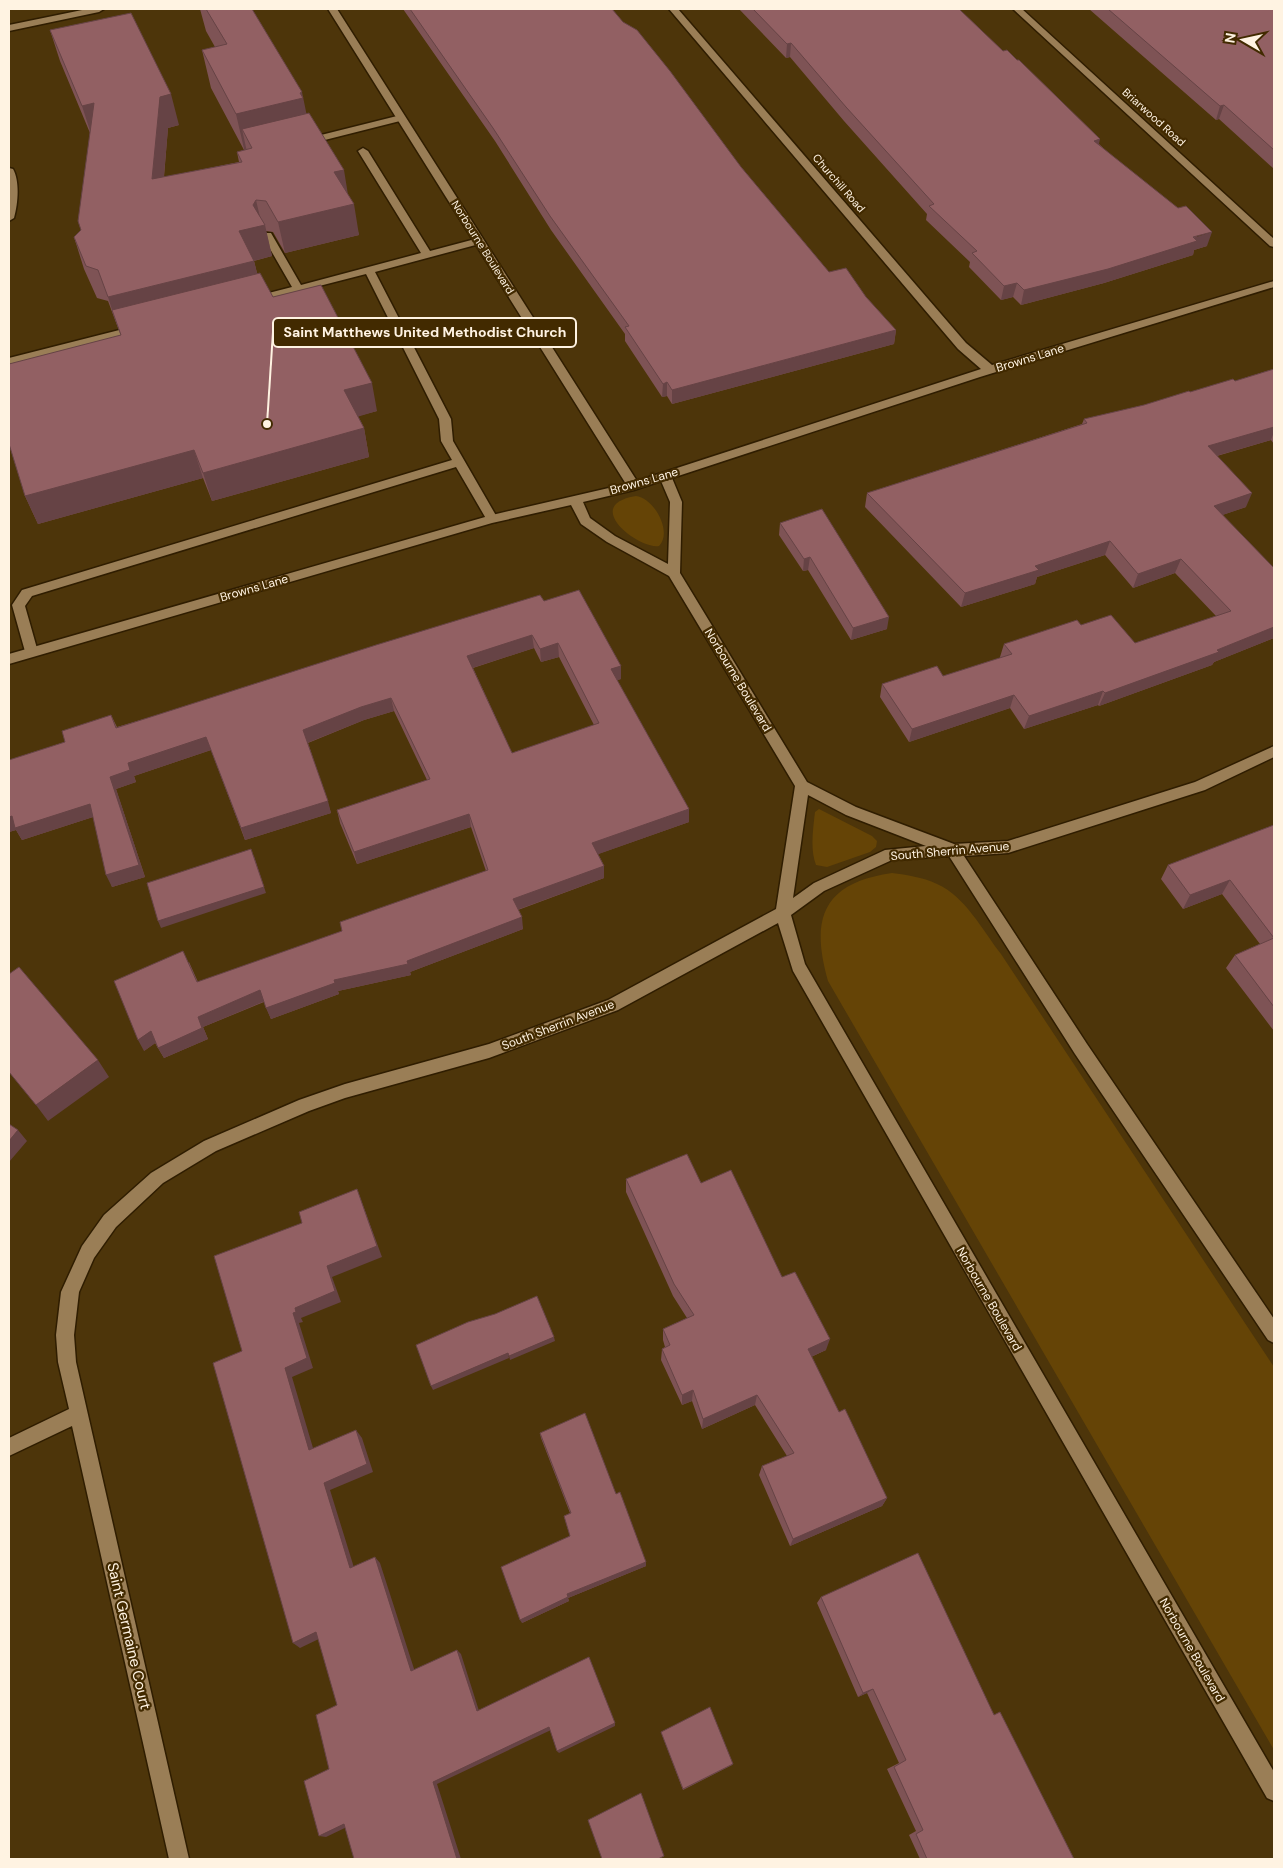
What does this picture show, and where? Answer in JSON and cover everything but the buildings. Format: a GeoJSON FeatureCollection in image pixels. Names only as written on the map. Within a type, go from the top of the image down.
{"type":"FeatureCollection","features":[{"type":"Feature","properties":{"kind":"street"},"geometry":{"type":"LineString","coordinates":[[9,28],[99,9]]}},
{"type":"Feature","properties":{"kind":"street","name":"Norbourne Boulevard"},"geometry":{"type":"LineString","coordinates":[[332,9],[634,486]]}},
{"type":"Feature","properties":{"kind":"street","name":"Churchill Road"},"geometry":{"type":"LineString","coordinates":[[673,9],[962,346],[990,370]]}},
{"type":"Feature","properties":{"kind":"street","name":"Briarwood Road"},"geometry":{"type":"LineString","coordinates":[[1017,9],[1274,244]]}},
{"type":"Feature","properties":{"kind":"street"},"geometry":{"type":"LineString","coordinates":[[298,144],[401,118]]}},
{"type":"Feature","properties":{"kind":"street"},"geometry":{"type":"LineString","coordinates":[[363,150],[427,255]]}},
{"type":"Feature","properties":{"kind":"street"},"geometry":{"type":"LineString","coordinates":[[9,171],[11,176],[11,210],[9,218]]}},
{"type":"Feature","properties":{"kind":"street"},"geometry":{"type":"LineString","coordinates":[[267,235],[298,289]]}},
{"type":"Feature","properties":{"kind":"street"},"geometry":{"type":"LineString","coordinates":[[240,304],[479,241]]}},
{"type":"Feature","properties":{"kind":"street"},"geometry":{"type":"LineString","coordinates":[[369,270],[445,419],[447,441],[492,519]]}},
{"type":"Feature","properties":{"kind":"street","name":"Browns Lane"},"geometry":{"type":"LineString","coordinates":[[9,659],[492,519],[634,486],[990,370],[1274,284]]}},
{"type":"Feature","properties":{"kind":"street"},"geometry":{"type":"LineString","coordinates":[[9,362],[153,326]]}},
{"type":"Feature","properties":{"kind":"street"},"geometry":{"type":"LineString","coordinates":[[31,652],[18,605],[27,593],[460,462]]}},
{"type":"Feature","properties":{"kind":"street"},"geometry":{"type":"LineString","coordinates":[[575,499],[585,522],[610,539],[674,573],[676,502],[664,476]]}},
{"type":"Feature","properties":{"kind":"street","name":"Norbourne Boulevard"},"geometry":{"type":"LineString","coordinates":[[674,573],[802,786],[783,913],[798,966],[1274,1791]]}},
{"type":"Feature","properties":{"kind":"street","name":"South Sherrin Avenue"},"geometry":{"type":"LineString","coordinates":[[78,1414],[67,1362],[64,1335],[70,1292],[88,1252],[110,1221],[157,1178],[210,1146],[305,1105],[345,1091],[489,1051],[613,1005],[783,913],[819,887],[890,854],[1008,847],[1200,786],[1274,750]]}},
{"type":"Feature","properties":{"kind":"street"},"geometry":{"type":"LineString","coordinates":[[802,786],[851,811],[953,850],[1081,1049],[1274,1334]]}},
{"type":"Feature","properties":{"kind":"street"},"geometry":{"type":"LineString","coordinates":[[9,1447],[78,1414]]}},
{"type":"Feature","properties":{"kind":"street","name":"Saint Germaine Court"},"geometry":{"type":"LineString","coordinates":[[78,1414],[179,1859]]}},
{"type":"Feature","properties":{"kind":"shaded area"},"geometry":{"type":"Polygon","coordinates":[[[636,496],[643,498],[649,503],[660,516],[664,533],[663,540],[659,546],[640,541],[629,534],[619,526],[614,517],[613,508],[620,501],[636,496]]]}},
{"type":"Feature","properties":{"kind":"shaded area"},"geometry":{"type":"Polygon","coordinates":[[[819,809],[872,836],[877,841],[876,847],[870,852],[827,867],[816,865],[813,853],[813,832],[815,812],[819,809]]]}},
{"type":"Feature","properties":{"kind":"shaded area"},"geometry":{"type":"Polygon","coordinates":[[[892,873],[920,878],[937,884],[956,897],[973,915],[1001,954],[1274,1367],[1274,1750],[828,981],[821,939],[822,922],[827,907],[837,895],[850,885],[869,878],[892,873]]]}},
{"type":"Feature","properties":{"kind":"place","name":"Saint Matthews United Methodist Church"},"geometry":{"type":"Point","coordinates":[267,424]}}]}
